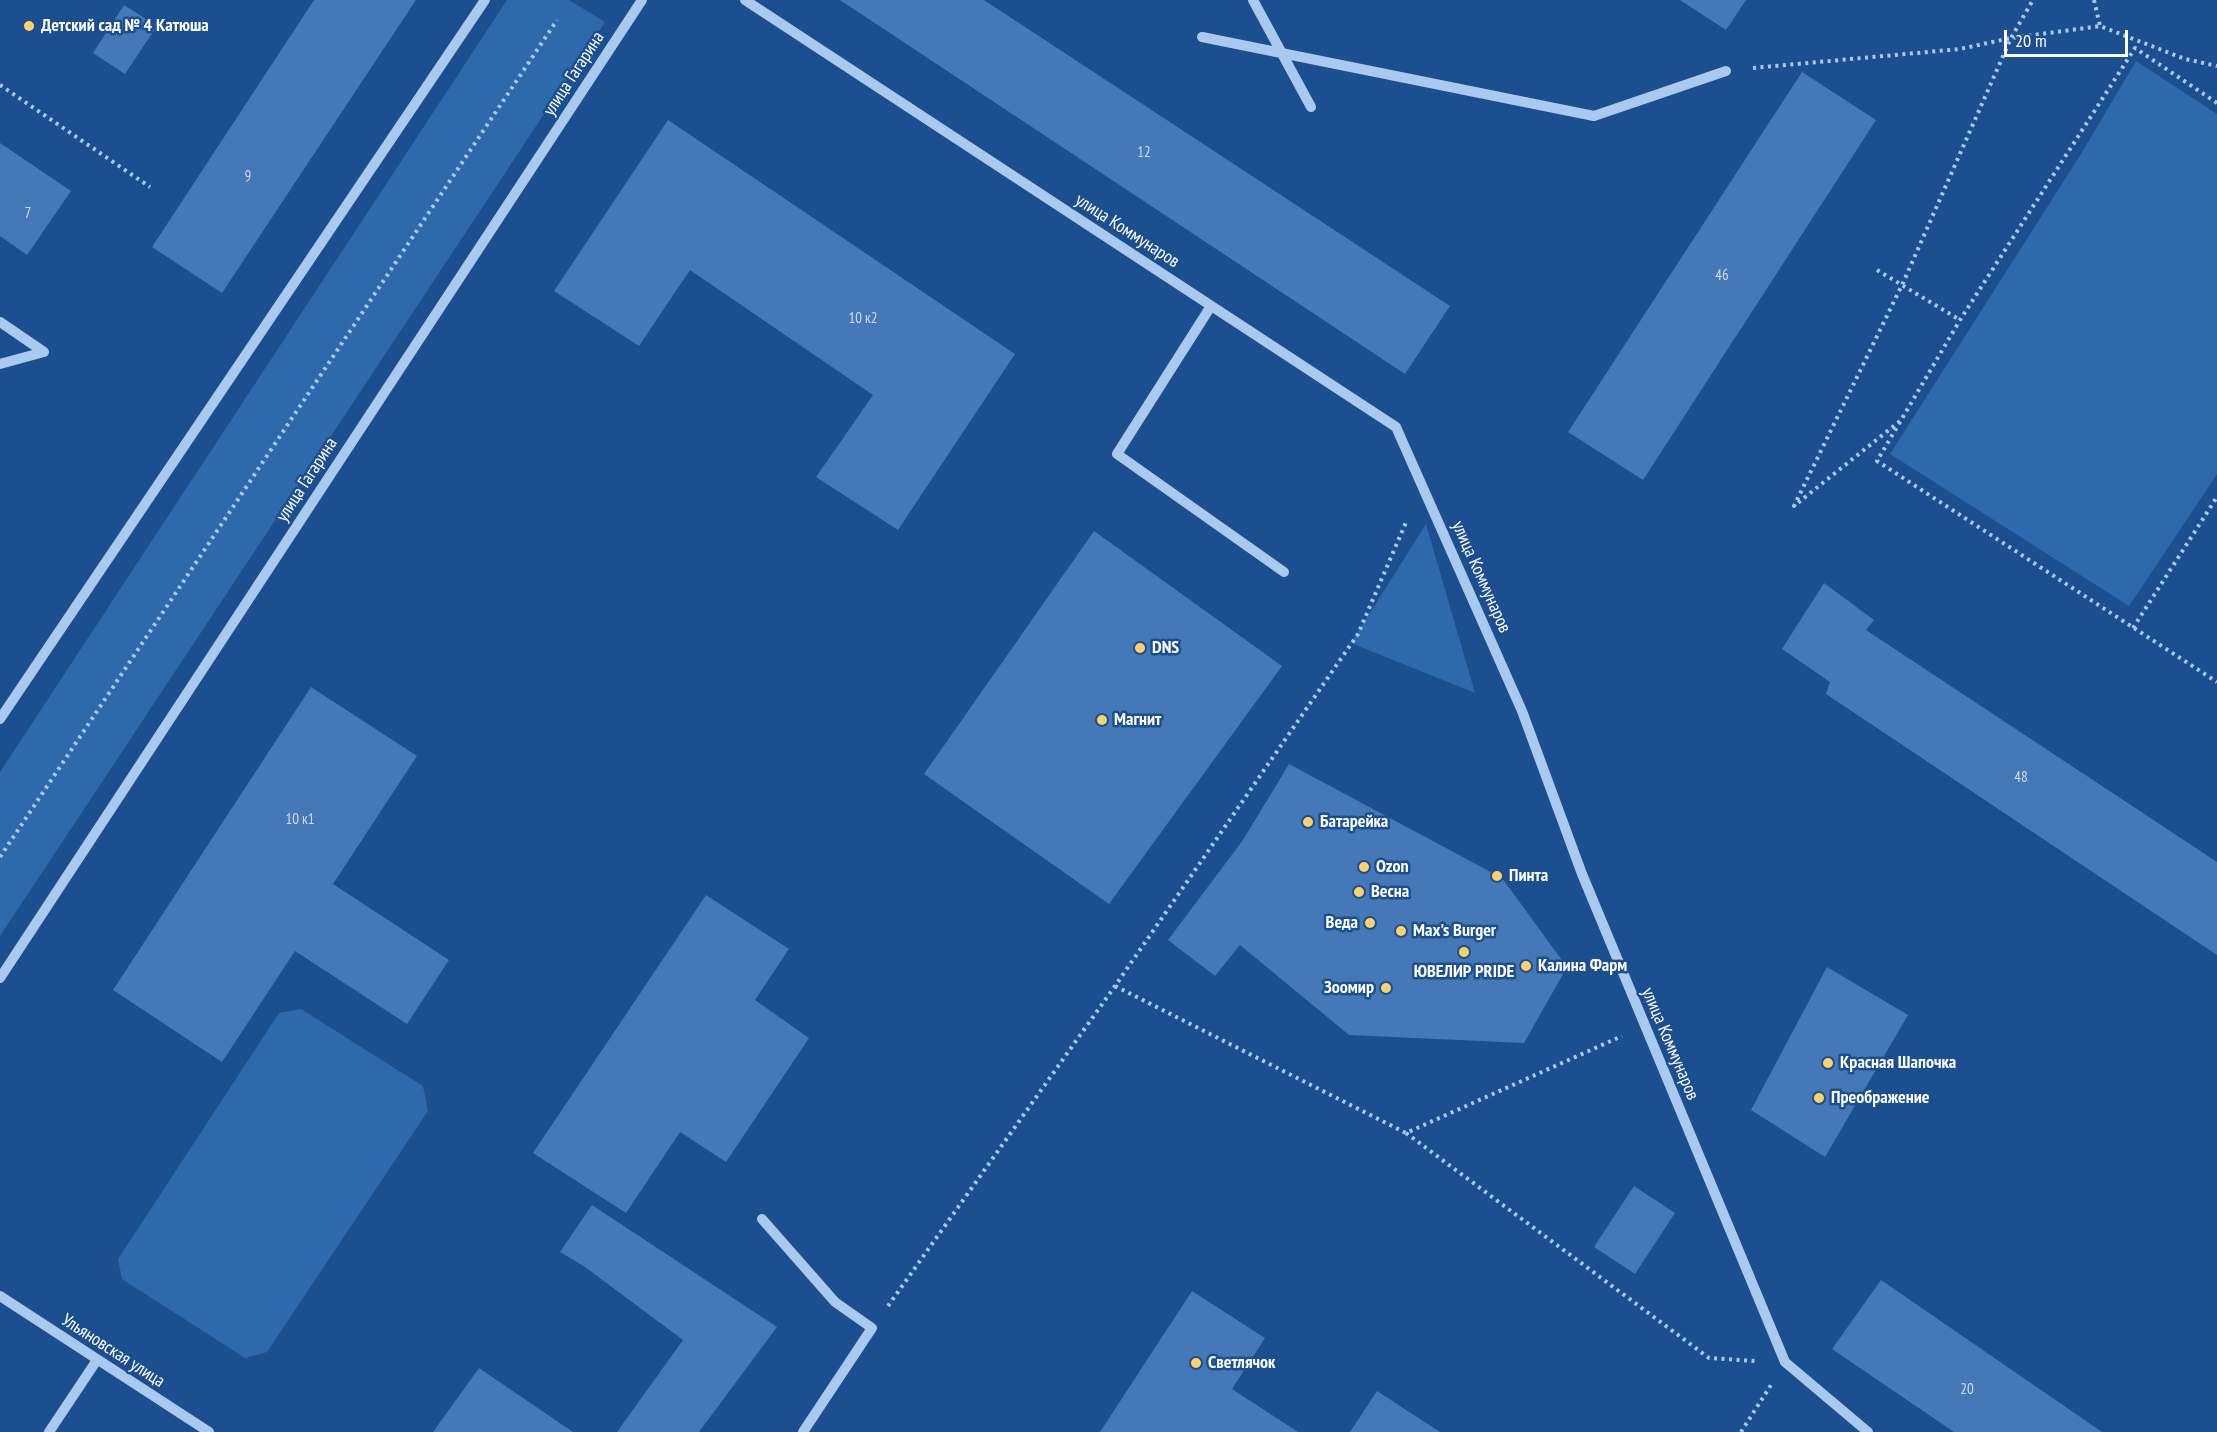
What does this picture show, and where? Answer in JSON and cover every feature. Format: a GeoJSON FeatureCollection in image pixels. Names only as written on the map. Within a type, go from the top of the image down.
{"type":"FeatureCollection","features":[{"type":"Feature","properties":{"kind":"street"},"geometry":{"type":"LineString","coordinates":[[0,719],[485,0]]}},
{"type":"Feature","properties":{"kind":"street","name":"улица Гагарина"},"geometry":{"type":"LineString","coordinates":[[0,978],[642,0]]}},
{"type":"Feature","properties":{"kind":"street","name":"улица Коммунаров"},"geometry":{"type":"LineString","coordinates":[[745,0],[1396,427],[1522,711],[1582,874],[1785,1362],[1868,1432]]}},
{"type":"Feature","properties":{"kind":"street"},"geometry":{"type":"LineString","coordinates":[[1254,0],[1311,107]]}},
{"type":"Feature","properties":{"kind":"street"},"geometry":{"type":"LineString","coordinates":[[1202,37],[1594,116],[1726,71]]}},
{"type":"Feature","properties":{"kind":"street"},"geometry":{"type":"LineString","coordinates":[[1211,306],[1117,454],[1284,572]]}},
{"type":"Feature","properties":{"kind":"street"},"geometry":{"type":"LineString","coordinates":[[0,322],[44,352],[0,364]]}},
{"type":"Feature","properties":{"kind":"street"},"geometry":{"type":"LineString","coordinates":[[762,1219],[835,1302],[872,1328],[803,1432]]}},
{"type":"Feature","properties":{"kind":"street","name":"Ульяновская улица"},"geometry":{"type":"LineString","coordinates":[[0,1296],[209,1432]]}},
{"type":"Feature","properties":{"kind":"street"},"geometry":{"type":"LineString","coordinates":[[49,1432],[97,1360]]}},
{"type":"Feature","properties":{"kind":"path"},"geometry":{"type":"LineString","coordinates":[[1904,418],[1794,506],[1903,283],[2011,38],[2033,0]]}},
{"type":"Feature","properties":{"kind":"path"},"geometry":{"type":"LineString","coordinates":[[2094,0],[2100,26]]}},
{"type":"Feature","properties":{"kind":"path"},"geometry":{"type":"LineString","coordinates":[[0,857],[557,20]]}},
{"type":"Feature","properties":{"kind":"path"},"geometry":{"type":"LineString","coordinates":[[1726,71],[1960,49],[2011,38],[2100,26],[2185,59],[2217,66]]}},
{"type":"Feature","properties":{"kind":"path"},"geometry":{"type":"LineString","coordinates":[[2217,103],[2134,48],[1960,320],[1877,461],[2217,682]]}},
{"type":"Feature","properties":{"kind":"path"},"geometry":{"type":"LineString","coordinates":[[0,85],[150,187]]}},
{"type":"Feature","properties":{"kind":"path"},"geometry":{"type":"LineString","coordinates":[[1877,270],[1903,283],[1960,320]]}},
{"type":"Feature","properties":{"kind":"path"},"geometry":{"type":"LineString","coordinates":[[872,1328],[1115,986],[1358,634],[1422,485]]}},
{"type":"Feature","properties":{"kind":"path"},"geometry":{"type":"LineString","coordinates":[[2133,627],[2217,497]]}},
{"type":"Feature","properties":{"kind":"path"},"geometry":{"type":"LineString","coordinates":[[1115,986],[1406,1133],[1709,1358],[1785,1362],[1741,1432]]}},
{"type":"Feature","properties":{"kind":"path"},"geometry":{"type":"LineString","coordinates":[[1406,1133],[1645,1026]]}},
{"type":"Feature","properties":{"kind":"shaded area"},"geometry":{"type":"Polygon","coordinates":[[[507,0],[569,0],[605,22],[0,936],[0,772],[507,0]]]}},
{"type":"Feature","properties":{"kind":"shaded area"},"geometry":{"type":"Polygon","coordinates":[[[2136,61],[2217,114],[2217,474],[2129,606],[1890,454],[2081,154],[2136,61]]]}},
{"type":"Feature","properties":{"kind":"shaded area"},"geometry":{"type":"Polygon","coordinates":[[[1426,524],[1475,693],[1351,643],[1426,524]]]}},
{"type":"Feature","properties":{"kind":"shaded area"},"geometry":{"type":"Polygon","coordinates":[[[301,1009],[423,1086],[428,1111],[267,1352],[245,1358],[122,1279],[118,1259],[279,1013],[301,1009]]]}},
{"type":"Feature","properties":{"kind":"building"},"geometry":{"type":"Polygon","coordinates":[[[314,0],[416,0],[222,293],[152,247],[314,0]]]}},
{"type":"Feature","properties":{"kind":"building"},"geometry":{"type":"Polygon","coordinates":[[[840,0],[984,0],[1450,306],[1405,374],[840,0]]]}},
{"type":"Feature","properties":{"kind":"building"},"geometry":{"type":"Polygon","coordinates":[[[1680,0],[1746,0],[1726,30],[1680,0]]]}},
{"type":"Feature","properties":{"kind":"building"},"geometry":{"type":"Polygon","coordinates":[[[124,5],[157,26],[125,74],[93,53],[124,5]]]}},
{"type":"Feature","properties":{"kind":"building"},"geometry":{"type":"Polygon","coordinates":[[[1802,72],[1876,120],[1643,480],[1568,432],[1802,72]]]}},
{"type":"Feature","properties":{"kind":"building"},"geometry":{"type":"Polygon","coordinates":[[[668,120],[1015,354],[898,530],[816,477],[873,395],[690,270],[639,346],[554,291],[668,120]]]}},
{"type":"Feature","properties":{"kind":"building"},"geometry":{"type":"Polygon","coordinates":[[[0,143],[71,191],[27,255],[0,236],[0,143]]]}},
{"type":"Feature","properties":{"kind":"building","name":"Магнит"},"geometry":{"type":"Polygon","coordinates":[[[1094,531],[1282,666],[1109,904],[924,774],[1094,531]]]}},
{"type":"Feature","properties":{"kind":"building"},"geometry":{"type":"Polygon","coordinates":[[[1824,583],[1874,620],[1866,630],[2217,862],[2217,955],[1826,694],[1830,682],[1782,649],[1824,583]]]}},
{"type":"Feature","properties":{"kind":"building"},"geometry":{"type":"Polygon","coordinates":[[[311,687],[417,756],[333,884],[449,960],[407,1024],[295,951],[222,1062],[113,990],[311,687]]]}},
{"type":"Feature","properties":{"kind":"building","name":"Весна"},"geometry":{"type":"Polygon","coordinates":[[[1289,764],[1502,878],[1567,967],[1524,1043],[1349,1035],[1240,945],[1215,976],[1168,940],[1243,840],[1289,764]]]}},
{"type":"Feature","properties":{"kind":"building"},"geometry":{"type":"Polygon","coordinates":[[[706,895],[789,949],[755,1000],[809,1038],[726,1162],[680,1132],[626,1213],[533,1153],[706,895]]]}},
{"type":"Feature","properties":{"kind":"building","name":"Красная Шапочка"},"geometry":{"type":"Polygon","coordinates":[[[1827,967],[1908,1015],[1825,1157],[1751,1110],[1827,967]]]}},
{"type":"Feature","properties":{"kind":"building"},"geometry":{"type":"Polygon","coordinates":[[[1634,1186],[1675,1213],[1635,1274],[1594,1247],[1634,1186]]]}},
{"type":"Feature","properties":{"kind":"building"},"geometry":{"type":"Polygon","coordinates":[[[592,1205],[777,1327],[699,1432],[617,1432],[683,1340],[585,1267],[560,1252],[592,1205]]]}},
{"type":"Feature","properties":{"kind":"building"},"geometry":{"type":"Polygon","coordinates":[[[1881,1280],[2102,1432],[1954,1432],[1832,1349],[1881,1280]]]}},
{"type":"Feature","properties":{"kind":"building","name":"Светлячок"},"geometry":{"type":"Polygon","coordinates":[[[1192,1291],[1265,1338],[1232,1389],[1298,1432],[1100,1432],[1192,1291]]]}},
{"type":"Feature","properties":{"kind":"building"},"geometry":{"type":"Polygon","coordinates":[[[479,1368],[573,1432],[433,1432],[479,1368]]]}},
{"type":"Feature","properties":{"kind":"building"},"geometry":{"type":"Polygon","coordinates":[[[1377,1391],[1440,1432],[1350,1432],[1377,1391]]]}},
{"type":"Feature","properties":{"kind":"place","name":"Детский сад № 4 Катюша"},"geometry":{"type":"Point","coordinates":[29,26]}},
{"type":"Feature","properties":{"kind":"place","name":"DNS"},"geometry":{"type":"Point","coordinates":[1140,648]}},
{"type":"Feature","properties":{"kind":"place","name":"Магнит"},"geometry":{"type":"Point","coordinates":[1102,720]}},
{"type":"Feature","properties":{"kind":"place","name":"Батарейка"},"geometry":{"type":"Point","coordinates":[1308,822]}},
{"type":"Feature","properties":{"kind":"place","name":"Ozon"},"geometry":{"type":"Point","coordinates":[1364,867]}},
{"type":"Feature","properties":{"kind":"place","name":"Пинта"},"geometry":{"type":"Point","coordinates":[1497,876]}},
{"type":"Feature","properties":{"kind":"place","name":"Весна"},"geometry":{"type":"Point","coordinates":[1359,892]}},
{"type":"Feature","properties":{"kind":"place","name":"Веда"},"geometry":{"type":"Point","coordinates":[1370,923]}},
{"type":"Feature","properties":{"kind":"place","name":"Max's Burger"},"geometry":{"type":"Point","coordinates":[1401,931]}},
{"type":"Feature","properties":{"kind":"place","name":"ЮВЕЛИР PRIDE"},"geometry":{"type":"Point","coordinates":[1464,952]}},
{"type":"Feature","properties":{"kind":"place","name":"Калина Фарм"},"geometry":{"type":"Point","coordinates":[1526,966]}},
{"type":"Feature","properties":{"kind":"place","name":"Зоомир"},"geometry":{"type":"Point","coordinates":[1386,988]}},
{"type":"Feature","properties":{"kind":"place","name":"Красная Шапочка"},"geometry":{"type":"Point","coordinates":[1828,1063]}},
{"type":"Feature","properties":{"kind":"place","name":"Преображение"},"geometry":{"type":"Point","coordinates":[1819,1098]}},
{"type":"Feature","properties":{"kind":"place","name":"Светлячок"},"geometry":{"type":"Point","coordinates":[1196,1363]}}]}
